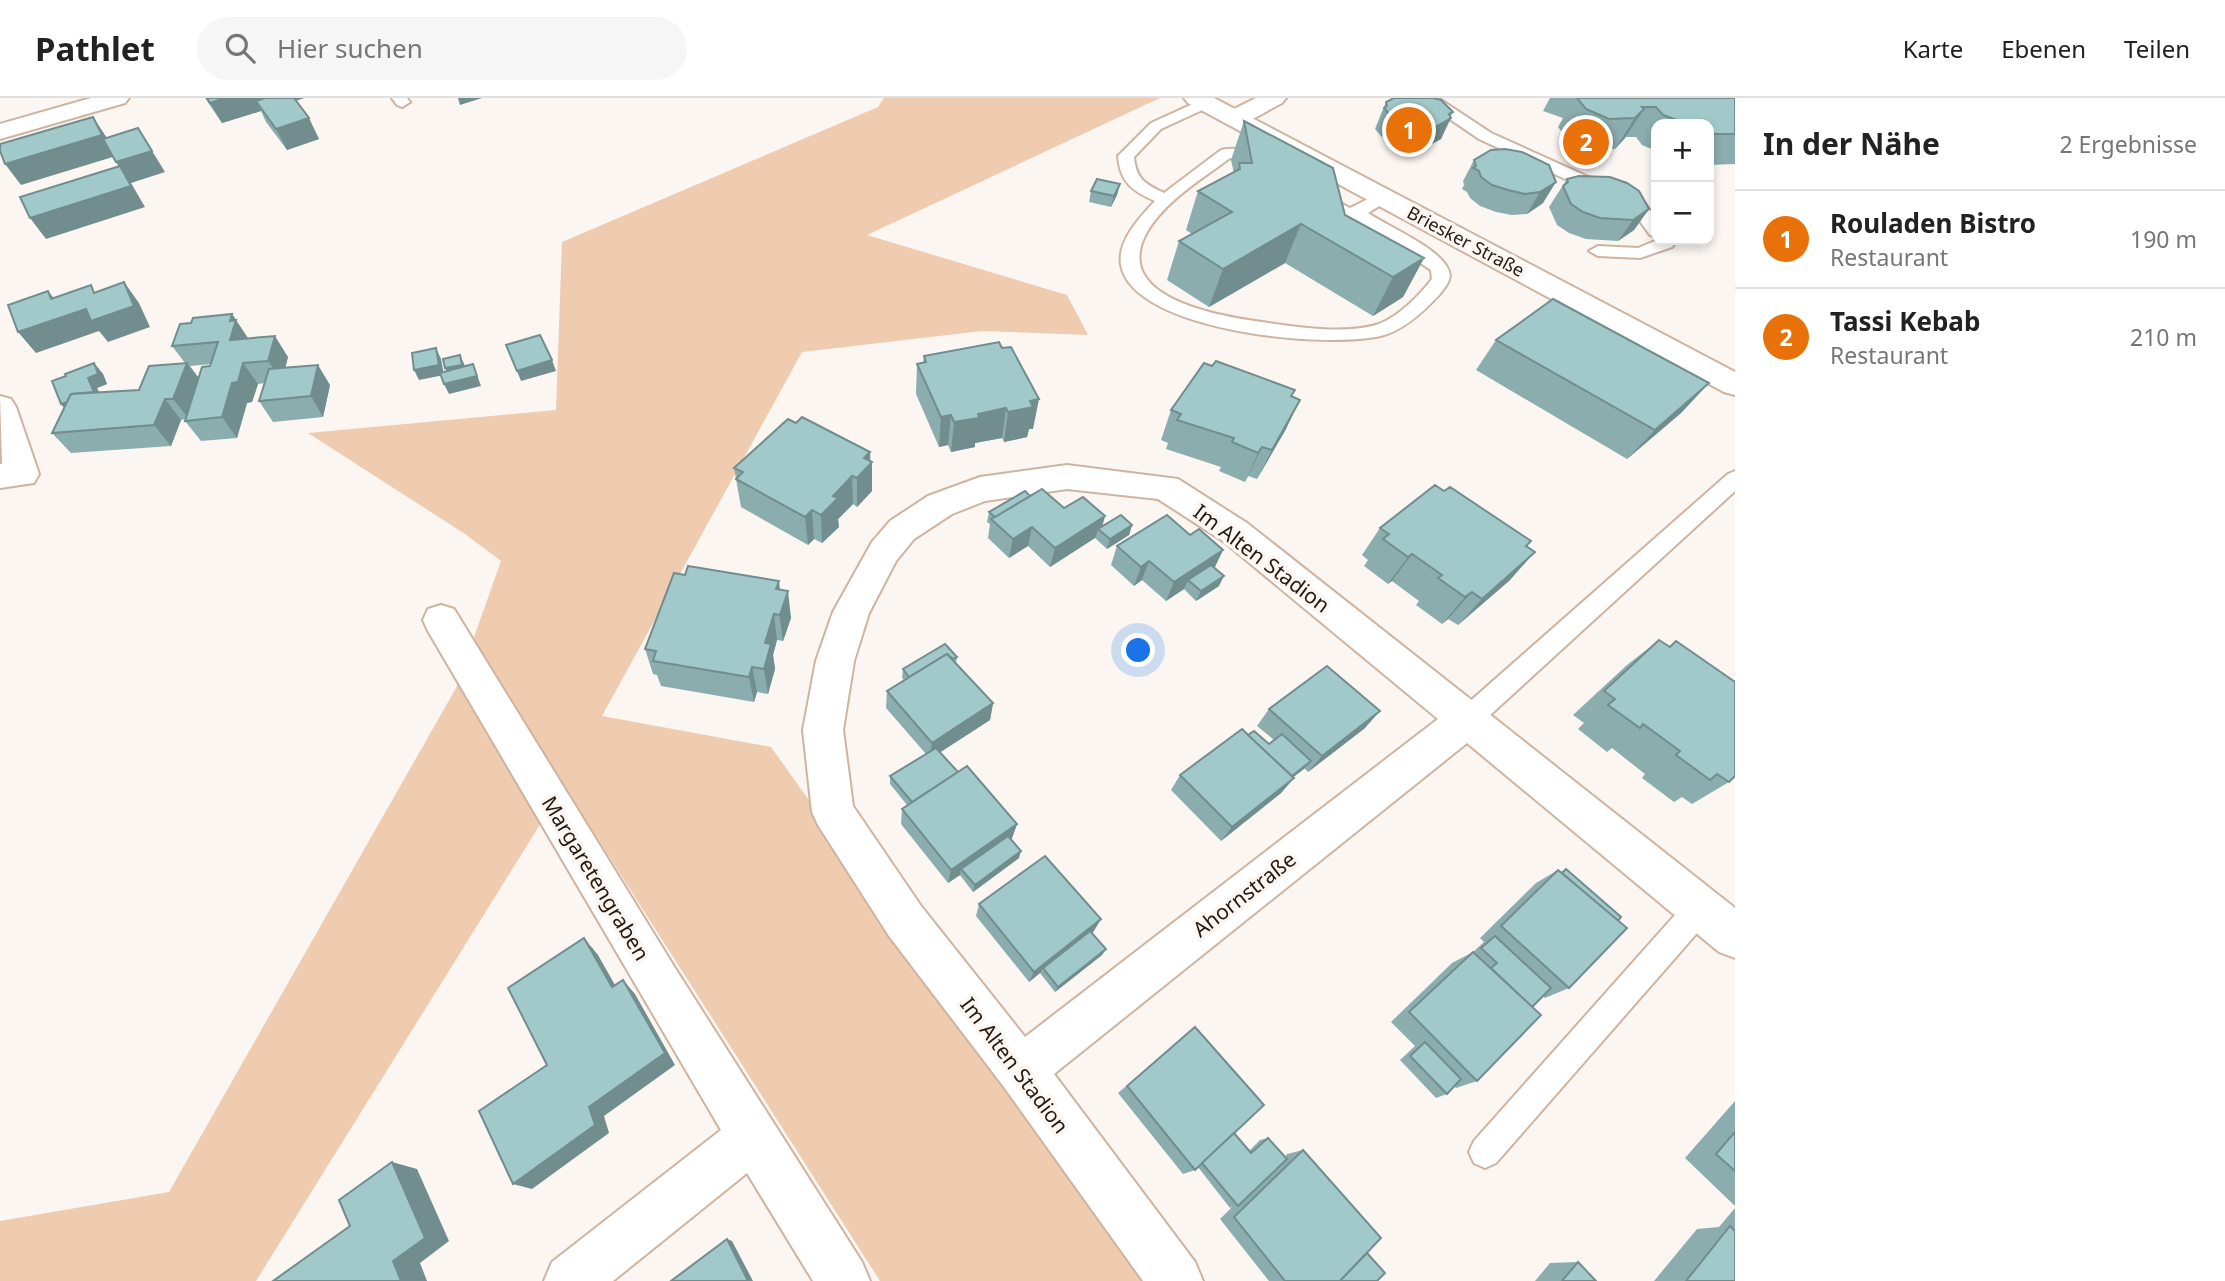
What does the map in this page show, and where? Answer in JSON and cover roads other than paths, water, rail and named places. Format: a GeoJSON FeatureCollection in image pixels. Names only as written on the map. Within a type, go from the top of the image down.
{"type":"FeatureCollection","features":[{"type":"Feature","properties":{"kind":"street"},"geometry":{"type":"LineString","coordinates":[[0,132],[117,98]]}},
{"type":"Feature","properties":{"kind":"street"},"geometry":{"type":"LineString","coordinates":[[1234,118],[1274,98]]}},
{"type":"Feature","properties":{"kind":"street","name":"Briesker Straße"},"geometry":{"type":"LineString","coordinates":[[1201,101],[1735,385]]}},
{"type":"Feature","properties":{"kind":"street"},"geometry":{"type":"LineString","coordinates":[[0,407],[8,468]]}},
{"type":"Feature","properties":{"kind":"street","name":"Im Alten Stadion"},"geometry":{"type":"LineString","coordinates":[[1176,1281],[1021,1070],[905,921],[832,812],[823,730],[835,661],[851,612],[884,552],[902,530],[940,505],[980,489],[1066,477],[1167,488],[1235,532],[1735,936]]}},
{"type":"Feature","properties":{"kind":"street","name":"Margaretengraben"},"geometry":{"type":"LineString","coordinates":[[441,620],[843,1281]]}},
{"type":"Feature","properties":{"kind":"street","name":"Ahornstraße"},"geometry":{"type":"LineString","coordinates":[[1021,1070],[1468,719]]}},
{"type":"Feature","properties":{"kind":"street"},"geometry":{"type":"LineString","coordinates":[[571,1281],[753,1136]]}},
{"type":"Feature","properties":{"kind":"lane"},"geometry":{"type":"LineString","coordinates":[[1426,98],[1445,107],[1485,136],[1638,206],[1651,224]]}},
{"type":"Feature","properties":{"kind":"lane"},"geometry":{"type":"LineString","coordinates":[[1163,199],[1137,187],[1126,174],[1126,156],[1141,138],[1156,126],[1201,101]]}},
{"type":"Feature","properties":{"kind":"lane"},"geometry":{"type":"LineString","coordinates":[[1283,176],[1247,155],[1227,153],[1163,199],[1135,239],[1130,266],[1139,284],[1171,307],[1268,332],[1348,335],[1383,330],[1432,293],[1441,280],[1439,268],[1427,257],[1378,229],[1358,214],[1343,212],[1307,190]]}},
{"type":"Feature","properties":{"kind":"lane"},"geometry":{"type":"LineString","coordinates":[[1358,214],[1384,198]]}},
{"type":"Feature","properties":{"kind":"lane"},"geometry":{"type":"LineString","coordinates":[[1598,251],[1640,253],[1660,245]]}},
{"type":"Feature","properties":{"kind":"lane"},"geometry":{"type":"LineString","coordinates":[[1468,719],[1735,479]]}},
{"type":"Feature","properties":{"kind":"lane"},"geometry":{"type":"LineString","coordinates":[[1485,1152],[1702,907]]}},
{"type":"Feature","properties":{"kind":"place","name":"Rouladen Bistro"},"geometry":{"type":"Point","coordinates":[1409,130]}},
{"type":"Feature","properties":{"kind":"place","name":"Tassi Kebab"},"geometry":{"type":"Point","coordinates":[1586,142]}}]}
